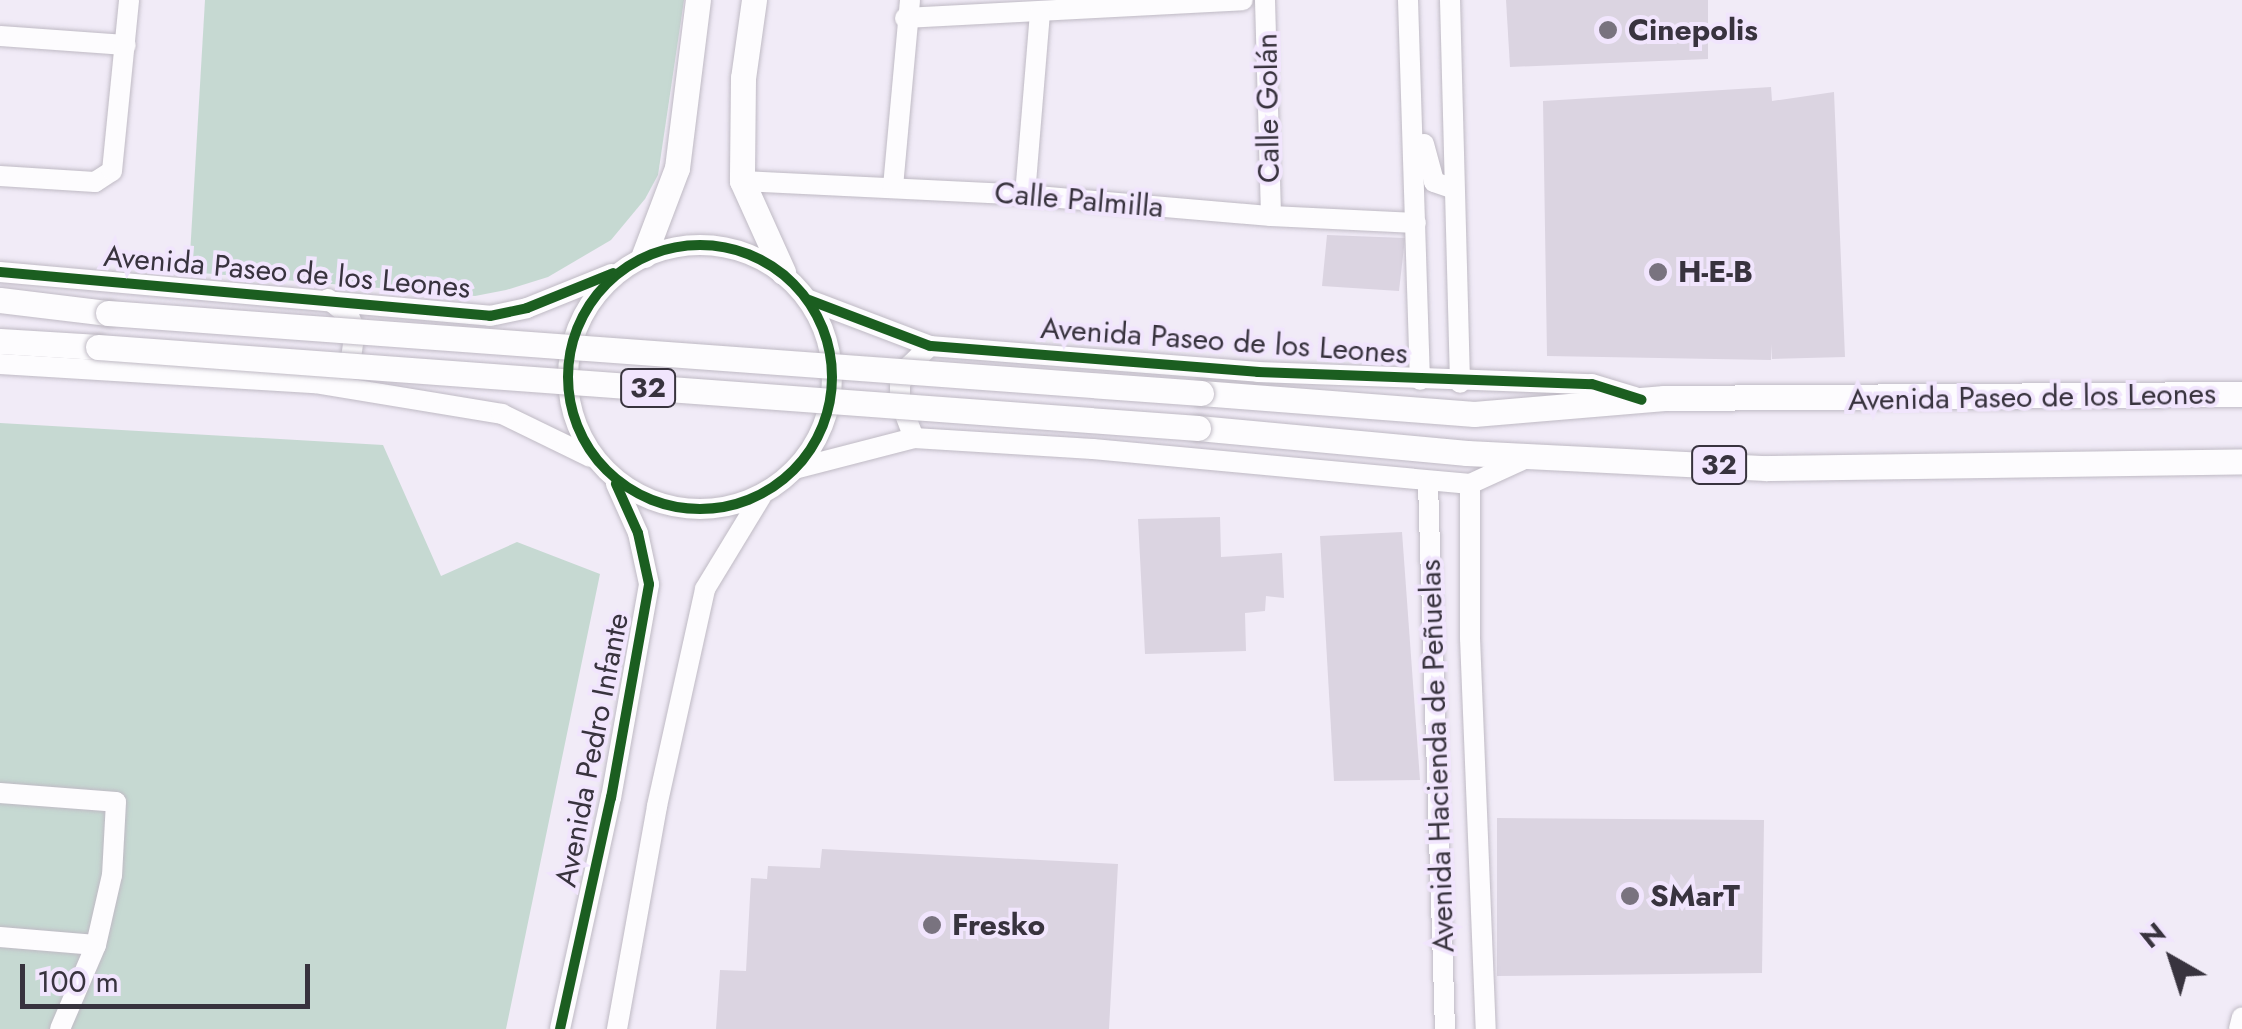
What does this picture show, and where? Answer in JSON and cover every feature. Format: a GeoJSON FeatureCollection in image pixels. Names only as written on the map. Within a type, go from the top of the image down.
{"type":"FeatureCollection","features":[{"type":"Feature","properties":{"kind":"main road"},"geometry":{"type":"LineString","coordinates":[[644,255],[676,168],[698,0]]}},
{"type":"Feature","properties":{"kind":"main road"},"geometry":{"type":"LineString","coordinates":[[754,0],[743,78],[742,180],[783,272]]}},
{"type":"Feature","properties":{"kind":"main road","name":"Avenida Paseo de los Leones"},"geometry":{"type":"LineString","coordinates":[[0,300],[108,313],[1474,414],[1642,400],[2242,394]]}},
{"type":"Feature","properties":{"kind":"main road","name":"32"},"geometry":{"type":"LineString","coordinates":[[0,341],[1766,468],[2242,461]]}},
{"type":"Feature","properties":{"kind":"street"},"geometry":{"type":"LineString","coordinates":[[0,176],[95,182],[116,162],[129,0]]}},
{"type":"Feature","properties":{"kind":"street"},"geometry":{"type":"LineString","coordinates":[[893,188],[908,9],[1040,13],[1243,0]]}},
{"type":"Feature","properties":{"kind":"street","name":"Calle Golán"},"geometry":{"type":"LineString","coordinates":[[1265,0],[1271,216]]}},
{"type":"Feature","properties":{"kind":"street"},"geometry":{"type":"LineString","coordinates":[[1408,0],[1420,380]]}},
{"type":"Feature","properties":{"kind":"street"},"geometry":{"type":"LineString","coordinates":[[1450,0],[1460,383]]}},
{"type":"Feature","properties":{"kind":"street"},"geometry":{"type":"LineString","coordinates":[[1025,194],[1040,13]]}},
{"type":"Feature","properties":{"kind":"street"},"geometry":{"type":"LineString","coordinates":[[0,36],[126,46]]}},
{"type":"Feature","properties":{"kind":"street"},"geometry":{"type":"LineString","coordinates":[[1414,103],[1434,182],[1454,190]]}},
{"type":"Feature","properties":{"kind":"street","name":"Calle Palmilla"},"geometry":{"type":"LineString","coordinates":[[742,180],[1025,194],[1271,216],[1416,223]]}},
{"type":"Feature","properties":{"kind":"street"},"geometry":{"type":"LineString","coordinates":[[798,468],[828,409],[832,371],[826,334],[809,300],[783,272],[745,251],[703,244],[674,245],[644,255],[596,296],[578,329],[570,366],[578,433],[590,457],[616,484],[668,502],[737,507],[762,496],[798,468],[914,438],[1092,449],[1428,483],[1470,484],[1534,454]]}},
{"type":"Feature","properties":{"kind":"street","name":"Avenida Paseo de los Leones"},"geometry":{"type":"LineString","coordinates":[[0,272],[326,298],[490,316],[527,308],[622,270]]}},
{"type":"Feature","properties":{"kind":"street"},"geometry":{"type":"LineString","coordinates":[[315,383],[342,371],[356,345],[350,316],[326,298]]}},
{"type":"Feature","properties":{"kind":"street","name":"Avenida Paseo de los Leones"},"geometry":{"type":"LineString","coordinates":[[809,300],[930,346],[1460,383],[1592,384],[1642,400]]}},
{"type":"Feature","properties":{"kind":"street"},"geometry":{"type":"LineString","coordinates":[[914,438],[900,402],[900,385],[916,356],[930,346]]}},
{"type":"Feature","properties":{"kind":"street"},"geometry":{"type":"LineString","coordinates":[[0,364],[315,383],[502,414],[590,457]]}},
{"type":"Feature","properties":{"kind":"street","name":"Avenida Hacienda de Peñuelas"},"geometry":{"type":"LineString","coordinates":[[1428,483],[1445,1029]]}},
{"type":"Feature","properties":{"kind":"street","name":"Avenida Pedro Infante"},"geometry":{"type":"LineString","coordinates":[[560,1029],[611,798],[649,584],[638,533],[616,484]]}},
{"type":"Feature","properties":{"kind":"street","name":"Avenida Hacienda de Peñuelas"},"geometry":{"type":"LineString","coordinates":[[1470,484],[1470,638],[1486,1029]]}},
{"type":"Feature","properties":{"kind":"street"},"geometry":{"type":"LineString","coordinates":[[617,1029],[657,806],[705,589],[762,496]]}},
{"type":"Feature","properties":{"kind":"street"},"geometry":{"type":"LineString","coordinates":[[0,793],[116,802],[112,875],[96,945],[60,1029]]}},
{"type":"Feature","properties":{"kind":"street"},"geometry":{"type":"LineString","coordinates":[[0,936],[96,945]]}},
{"type":"Feature","properties":{"kind":"street"},"geometry":{"type":"LineString","coordinates":[[2238,1029],[2242,1017]]}},
{"type":"Feature","properties":{"kind":"shaded area"},"geometry":{"type":"Polygon","coordinates":[[[205,0],[684,0],[658,175],[645,199],[611,240],[548,277],[506,290],[475,296],[189,272],[205,0]]]}},
{"type":"Feature","properties":{"kind":"shaded area"},"geometry":{"type":"Polygon","coordinates":[[[0,423],[383,445],[441,576],[517,542],[600,574],[506,1029],[0,1029],[0,423]]]}},
{"type":"Feature","properties":{"kind":"building","name":"Cinepolis"},"geometry":{"type":"Polygon","coordinates":[[[1506,0],[1708,0],[1708,59],[1510,67],[1506,0]]]}},
{"type":"Feature","properties":{"kind":"building","name":"H-E-B"},"geometry":{"type":"Polygon","coordinates":[[[1771,87],[1772,101],[1834,92],[1845,357],[1772,359],[1772,344],[1771,360],[1547,356],[1543,101],[1771,87]]]}},
{"type":"Feature","properties":{"kind":"building"},"geometry":{"type":"Polygon","coordinates":[[[1327,235],[1405,238],[1399,291],[1322,286],[1327,235]]]}},
{"type":"Feature","properties":{"kind":"building"},"geometry":{"type":"Polygon","coordinates":[[[1220,517],[1221,557],[1282,553],[1284,598],[1266,596],[1265,611],[1245,613],[1246,651],[1145,654],[1138,519],[1220,517]]]}},
{"type":"Feature","properties":{"kind":"building"},"geometry":{"type":"Polygon","coordinates":[[[1402,532],[1420,780],[1334,781],[1320,536],[1402,532]]]}},
{"type":"Feature","properties":{"kind":"building","name":"SMarT"},"geometry":{"type":"Polygon","coordinates":[[[1497,818],[1764,820],[1762,973],[1497,976],[1497,818]]]}},
{"type":"Feature","properties":{"kind":"building","name":"Fresko"},"geometry":{"type":"Polygon","coordinates":[[[822,849],[1118,864],[1109,1029],[716,1029],[720,970],[746,971],[751,878],[767,879],[768,866],[820,868],[822,849]]]}},
{"type":"Feature","properties":{"kind":"cycle path"},"geometry":{"type":"LineString","coordinates":[[700,245],[751,255],[793,284],[822,326],[832,377],[822,428],[793,470],[751,499],[700,509],[649,499],[607,470],[578,428],[568,377],[578,326],[607,284],[649,255],[700,245]]}},
{"type":"Feature","properties":{"kind":"cycle path"},"geometry":{"type":"LineString","coordinates":[[0,272],[490,316],[527,308],[613,273]]}},
{"type":"Feature","properties":{"kind":"cycle path"},"geometry":{"type":"LineString","coordinates":[[809,300],[930,346],[1258,372],[1592,384],[1642,400]]}},
{"type":"Feature","properties":{"kind":"cycle path"},"geometry":{"type":"LineString","coordinates":[[560,1029],[611,798],[649,584],[638,533],[616,484]]}},
{"type":"Feature","properties":{"kind":"place","name":"Cinepolis"},"geometry":{"type":"Point","coordinates":[1608,30]}},
{"type":"Feature","properties":{"kind":"place","name":"H-E-B"},"geometry":{"type":"Point","coordinates":[1658,272]}},
{"type":"Feature","properties":{"kind":"place","name":"SMarT"},"geometry":{"type":"Point","coordinates":[1630,896]}},
{"type":"Feature","properties":{"kind":"place","name":"Fresko"},"geometry":{"type":"Point","coordinates":[932,925]}}]}
